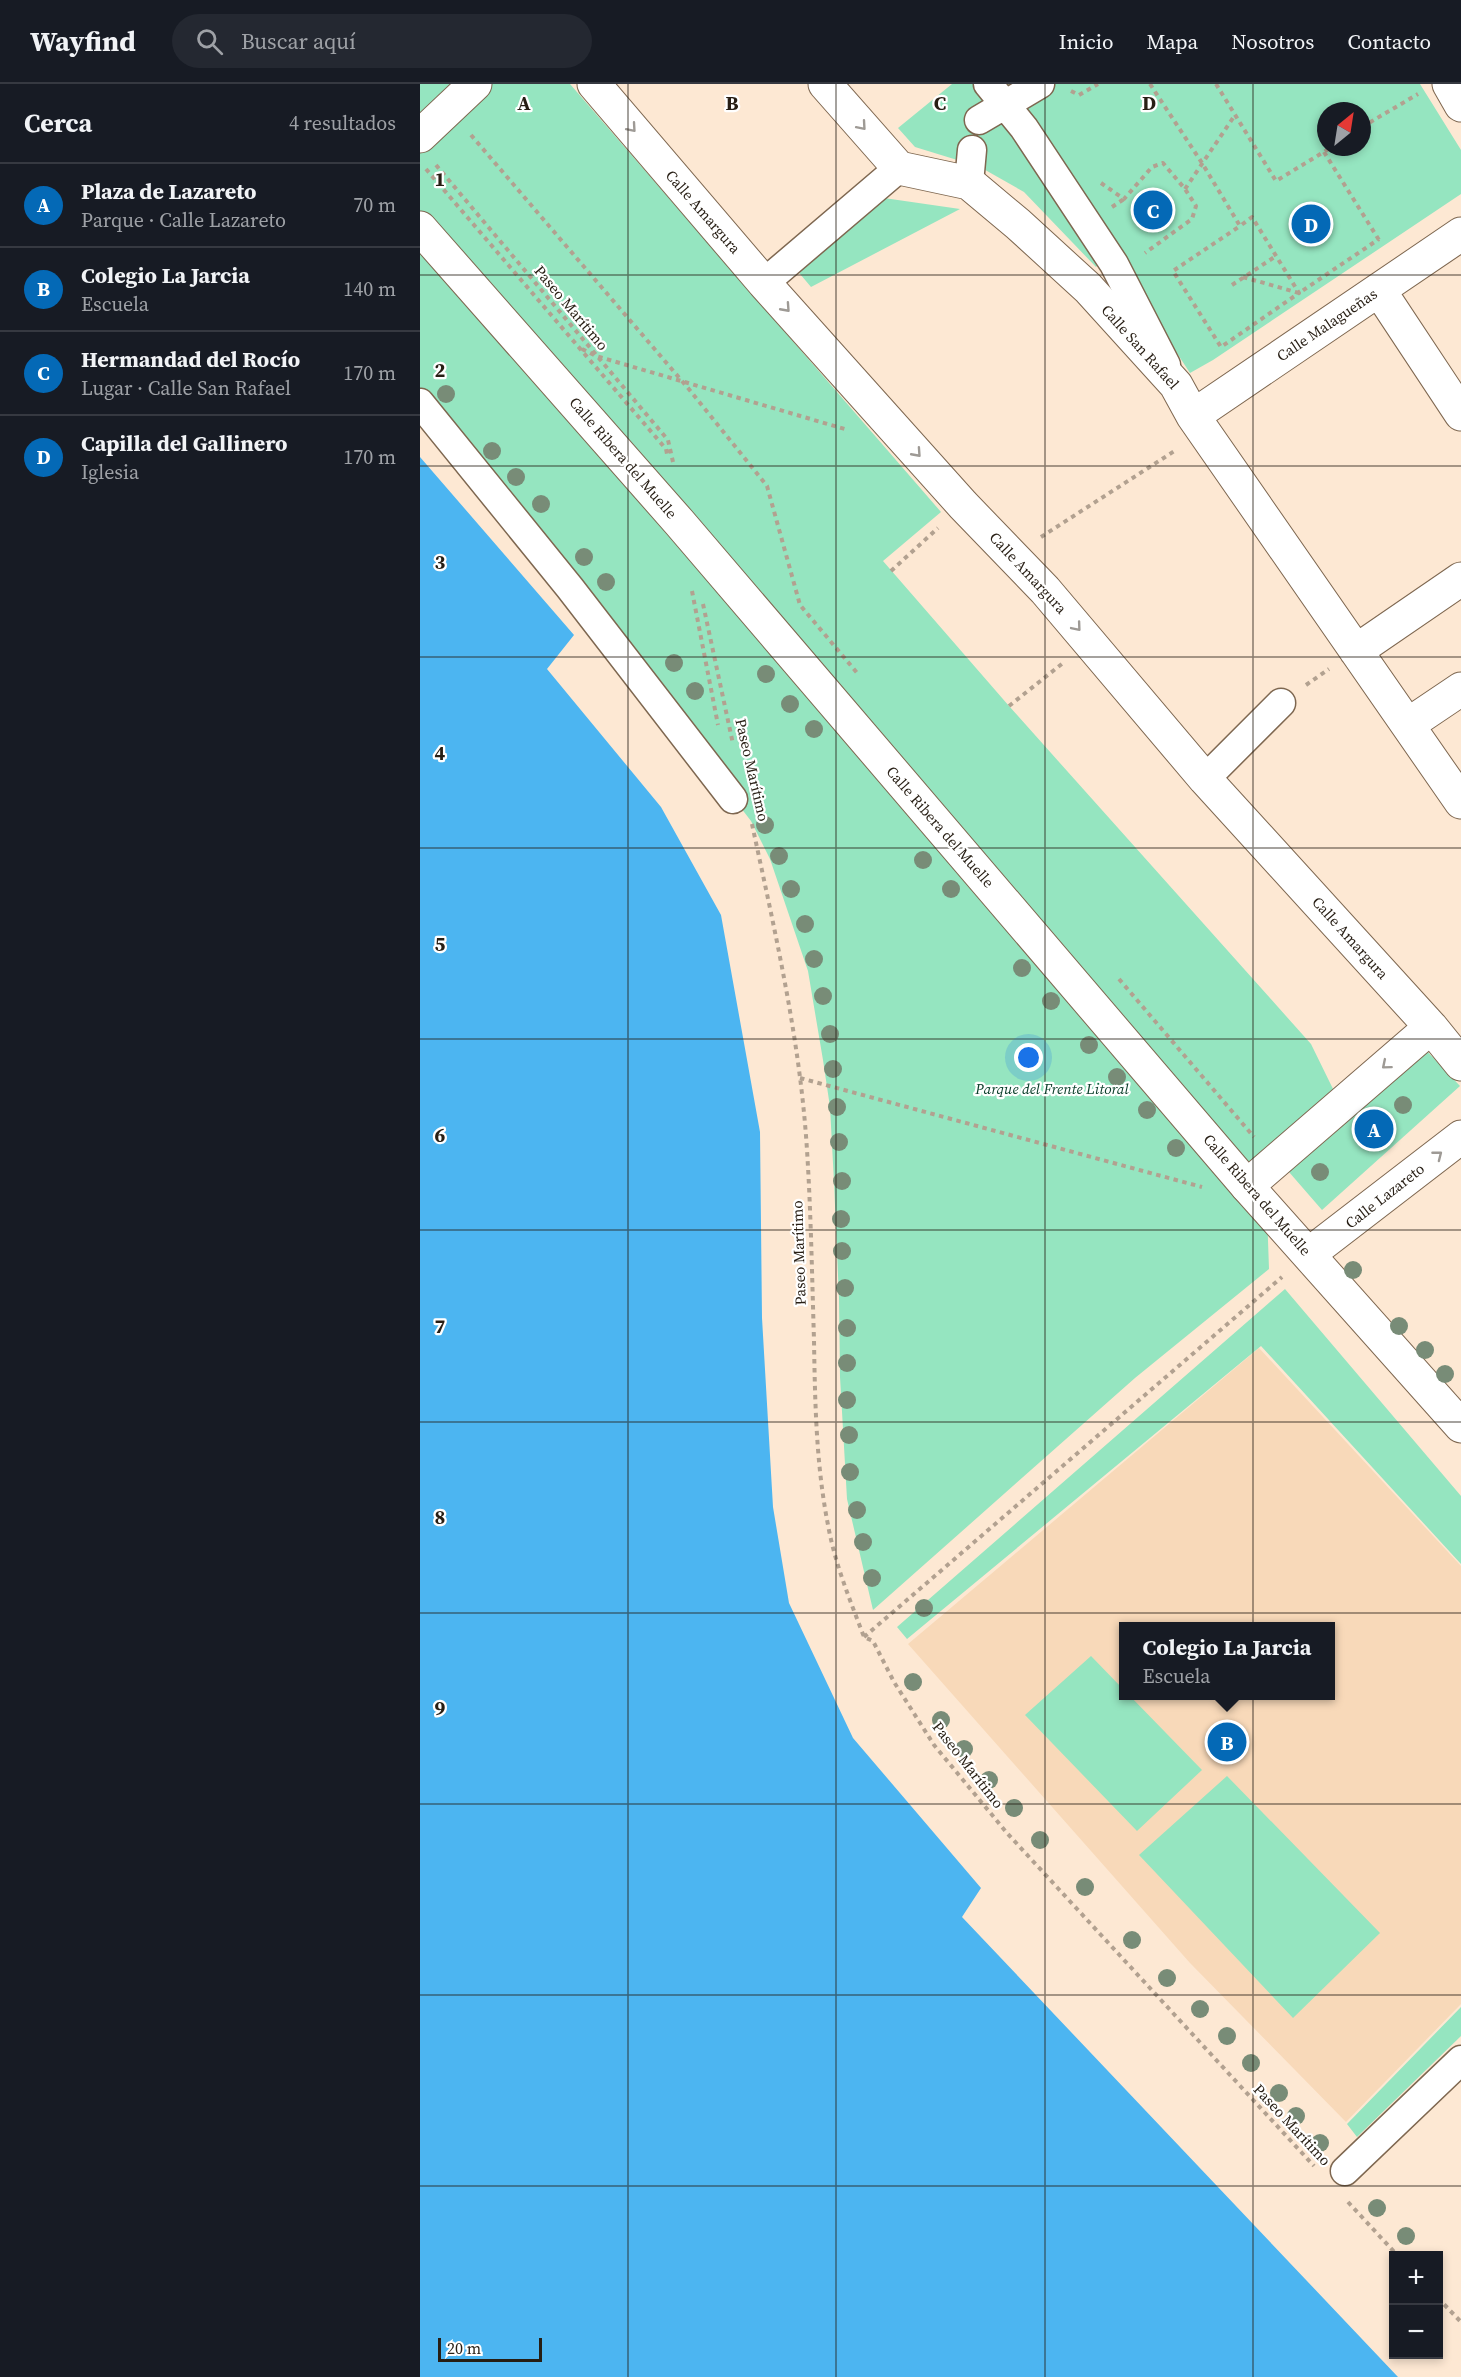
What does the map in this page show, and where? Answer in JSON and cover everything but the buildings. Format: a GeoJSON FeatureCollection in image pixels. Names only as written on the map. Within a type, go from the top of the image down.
{"type":"FeatureCollection","features":[{"type":"Feature","properties":{"kind":"street"},"geometry":{"type":"LineString","coordinates":[[427,149],[448,109],[475,84]]}},
{"type":"Feature","properties":{"kind":"street","name":"Calle Amargura"},"geometry":{"type":"LineString","coordinates":[[594,84],[764,283],[963,505],[1046,590],[1205,779],[1431,1027],[1461,1064]]}},
{"type":"Feature","properties":{"kind":"street"},"geometry":{"type":"LineString","coordinates":[[764,283],[899,168],[825,84]]}},
{"type":"Feature","properties":{"kind":"street"},"geometry":{"type":"LineString","coordinates":[[979,120],[997,94],[1040,84]]}},
{"type":"Feature","properties":{"kind":"street"},"geometry":{"type":"LineString","coordinates":[[1438,86],[1461,105]]}},
{"type":"Feature","properties":{"kind":"street"},"geometry":{"type":"LineString","coordinates":[[997,94],[1024,129],[1114,264],[1176,385]]}},
{"type":"Feature","properties":{"kind":"street"},"geometry":{"type":"LineString","coordinates":[[969,183],[972,150]]}},
{"type":"Feature","properties":{"kind":"street","name":"Calle San Rafael"},"geometry":{"type":"LineString","coordinates":[[899,168],[969,183],[1088,288],[1176,385],[1188,431],[1347,657],[1409,724],[1461,802]]}},
{"type":"Feature","properties":{"kind":"street","name":"Calle Ribera del Muelle"},"geometry":{"type":"LineString","coordinates":[[420,228],[690,534],[1247,1186],[1461,1426]]}},
{"type":"Feature","properties":{"kind":"street","name":"Calle Malagueñas"},"geometry":{"type":"LineString","coordinates":[[1188,431],[1390,283],[1461,234]]}},
{"type":"Feature","properties":{"kind":"street"},"geometry":{"type":"LineString","coordinates":[[1390,283],[1461,414]]}},
{"type":"Feature","properties":{"kind":"street"},"geometry":{"type":"LineString","coordinates":[[420,403],[570,588],[733,799]]}},
{"type":"Feature","properties":{"kind":"street"},"geometry":{"type":"LineString","coordinates":[[1347,657],[1461,579]]}},
{"type":"Feature","properties":{"kind":"street"},"geometry":{"type":"LineString","coordinates":[[1409,724],[1461,688]]}},
{"type":"Feature","properties":{"kind":"street"},"geometry":{"type":"LineString","coordinates":[[1205,779],[1281,703]]}},
{"type":"Feature","properties":{"kind":"street"},"geometry":{"type":"LineString","coordinates":[[1247,1186],[1431,1027]]}},
{"type":"Feature","properties":{"kind":"street","name":"Calle Lazareto"},"geometry":{"type":"LineString","coordinates":[[1309,1254],[1461,1137]]}},
{"type":"Feature","properties":{"kind":"street"},"geometry":{"type":"LineString","coordinates":[[1343,2183],[1461,2060]]}},
{"type":"Feature","properties":{"kind":"path"},"geometry":{"type":"LineString","coordinates":[[1069,90],[1078,95],[1098,84]]}},
{"type":"Feature","properties":{"kind":"path"},"geometry":{"type":"LineString","coordinates":[[1150,84],[1202,163],[1239,226]]}},
{"type":"Feature","properties":{"kind":"path"},"geometry":{"type":"LineString","coordinates":[[1216,84],[1276,181],[1317,156]]}},
{"type":"Feature","properties":{"kind":"path"},"geometry":{"type":"LineString","coordinates":[[1371,121],[1399,103],[1438,86]]}},
{"type":"Feature","properties":{"kind":"path"},"geometry":{"type":"LineString","coordinates":[[448,109],[681,380],[767,486],[800,605],[861,678]]}},
{"type":"Feature","properties":{"kind":"path"},"geometry":{"type":"LineString","coordinates":[[1185,189],[1235,115]]}},
{"type":"Feature","properties":{"kind":"path","name":"Paseo Marítimo"},"geometry":{"type":"LineString","coordinates":[[427,149],[596,356],[668,440],[674,467]]}},
{"type":"Feature","properties":{"kind":"path"},"geometry":{"type":"LineString","coordinates":[[1327,156],[1379,239],[1390,283]]}},
{"type":"Feature","properties":{"kind":"path"},"geometry":{"type":"LineString","coordinates":[[1116,218],[1110,208],[1124,199],[1152,167],[1163,163],[1185,189],[1196,206],[1192,219],[1142,256]]}},
{"type":"Feature","properties":{"kind":"path"},"geometry":{"type":"LineString","coordinates":[[1097,181],[1124,199]]}},
{"type":"Feature","properties":{"kind":"path"},"geometry":{"type":"LineString","coordinates":[[1299,293],[1252,217],[1173,271],[1221,347],[1379,239]]}},
{"type":"Feature","properties":{"kind":"path"},"geometry":{"type":"LineString","coordinates":[[1232,285],[1276,256]]}},
{"type":"Feature","properties":{"kind":"path"},"geometry":{"type":"LineString","coordinates":[[1243,278],[1299,293]]}},
{"type":"Feature","properties":{"kind":"path"},"geometry":{"type":"LineString","coordinates":[[579,348],[596,356],[855,432]]}},
{"type":"Feature","properties":{"kind":"path"},"geometry":{"type":"LineString","coordinates":[[1070,518],[1188,431]]}},
{"type":"Feature","properties":{"kind":"path"},"geometry":{"type":"LineString","coordinates":[[891,571],[963,505]]}},
{"type":"Feature","properties":{"kind":"path","name":"Paseo Marítimo"},"geometry":{"type":"LineString","coordinates":[[703,604],[735,753]]}},
{"type":"Feature","properties":{"kind":"path"},"geometry":{"type":"LineString","coordinates":[[1009,706],[1089,642]]}},
{"type":"Feature","properties":{"kind":"path"},"geometry":{"type":"LineString","coordinates":[[1281,703],[1347,657]]}},
{"type":"Feature","properties":{"kind":"path","name":"Paseo Marítimo"},"geometry":{"type":"LineString","coordinates":[[751,821],[783,966],[800,1078],[807,1148],[816,1448],[828,1525],[843,1583],[864,1637],[873,1641],[894,1682],[934,1744],[1007,1833],[1316,2169]]}},
{"type":"Feature","properties":{"kind":"path"},"geometry":{"type":"LineString","coordinates":[[1118,978],[1275,1160]]}},
{"type":"Feature","properties":{"kind":"path"},"geometry":{"type":"LineString","coordinates":[[800,1078],[1205,1188]]}},
{"type":"Feature","properties":{"kind":"path"},"geometry":{"type":"LineString","coordinates":[[864,1637],[1309,1254]]}},
{"type":"Feature","properties":{"kind":"path"},"geometry":{"type":"LineString","coordinates":[[1343,2183],[1394,2251]]}},
{"type":"Feature","properties":{"kind":"path"},"geometry":{"type":"LineString","coordinates":[[1443,2303],[1461,2322]]}},
{"type":"Feature","properties":{"kind":"shaded area"},"geometry":{"type":"Polygon","coordinates":[[[1259,1348],[1461,1566],[1461,2004],[1346,2122],[1190,1963],[908,1644],[1259,1348]]]}},
{"type":"Feature","properties":{"kind":"green space","name":"Parque del Frente Litoral"},"geometry":{"type":"Polygon","coordinates":[[[420,84],[570,84],[941,512],[883,561],[1009,706],[1311,1044],[1334,1091],[1265,1155],[1269,1269],[1135,1378],[873,1610],[847,1499],[830,1107],[808,971],[770,859],[751,821],[420,391],[420,84]]]}},
{"type":"Feature","properties":{"kind":"green space"},"geometry":{"type":"Polygon","coordinates":[[[952,84],[982,84],[1105,256],[1096,267],[1024,192],[980,167],[915,147],[898,128],[952,84]]]}},
{"type":"Feature","properties":{"kind":"green space"},"geometry":{"type":"Polygon","coordinates":[[[1001,84],[1420,84],[1461,150],[1461,194],[1213,360],[1190,373],[1001,84]]]}},
{"type":"Feature","properties":{"kind":"green space"},"geometry":{"type":"Polygon","coordinates":[[[877,197],[960,209],[811,287],[795,268],[877,197]]]}},
{"type":"Feature","properties":{"kind":"green space"},"geometry":{"type":"Polygon","coordinates":[[[1425,1049],[1460,1086],[1322,1210],[1289,1172],[1425,1049]]]}},
{"type":"Feature","properties":{"kind":"green space"},"geometry":{"type":"Polygon","coordinates":[[[1285,1289],[1461,1496],[1461,1564],[1261,1346],[907,1639],[897,1627],[1285,1289]]]}},
{"type":"Feature","properties":{"kind":"green space"},"geometry":{"type":"Polygon","coordinates":[[[1091,1656],[1119,1685],[1119,1700],[1134,1700],[1202,1770],[1137,1831],[1025,1715],[1091,1656]]]}},
{"type":"Feature","properties":{"kind":"green space"},"geometry":{"type":"Polygon","coordinates":[[[1227,1776],[1380,1933],[1293,2018],[1139,1855],[1227,1776]]]}},
{"type":"Feature","properties":{"kind":"green space"},"geometry":{"type":"Polygon","coordinates":[[[1461,2007],[1461,2036],[1357,2137],[1347,2124],[1461,2007]]]}},
{"type":"Feature","properties":{"kind":"water"},"geometry":{"type":"Polygon","coordinates":[[[420,457],[574,635],[547,669],[661,807],[721,915],[760,1132],[762,1318],[773,1507],[789,1603],[853,1738],[981,1888],[962,1917],[1398,2377],[420,2377],[420,457]]]}},
{"type":"Feature","properties":{"kind":"place","name":"Hermandad del Rocío"},"geometry":{"type":"Point","coordinates":[1153,210]}},
{"type":"Feature","properties":{"kind":"place","name":"Capilla del Gallinero"},"geometry":{"type":"Point","coordinates":[1311,224]}},
{"type":"Feature","properties":{"kind":"place","name":"Plaza de Lazareto"},"geometry":{"type":"Point","coordinates":[1374,1129]}},
{"type":"Feature","properties":{"kind":"place","name":"Colegio La Jarcia"},"geometry":{"type":"Point","coordinates":[1227,1742]}}]}
